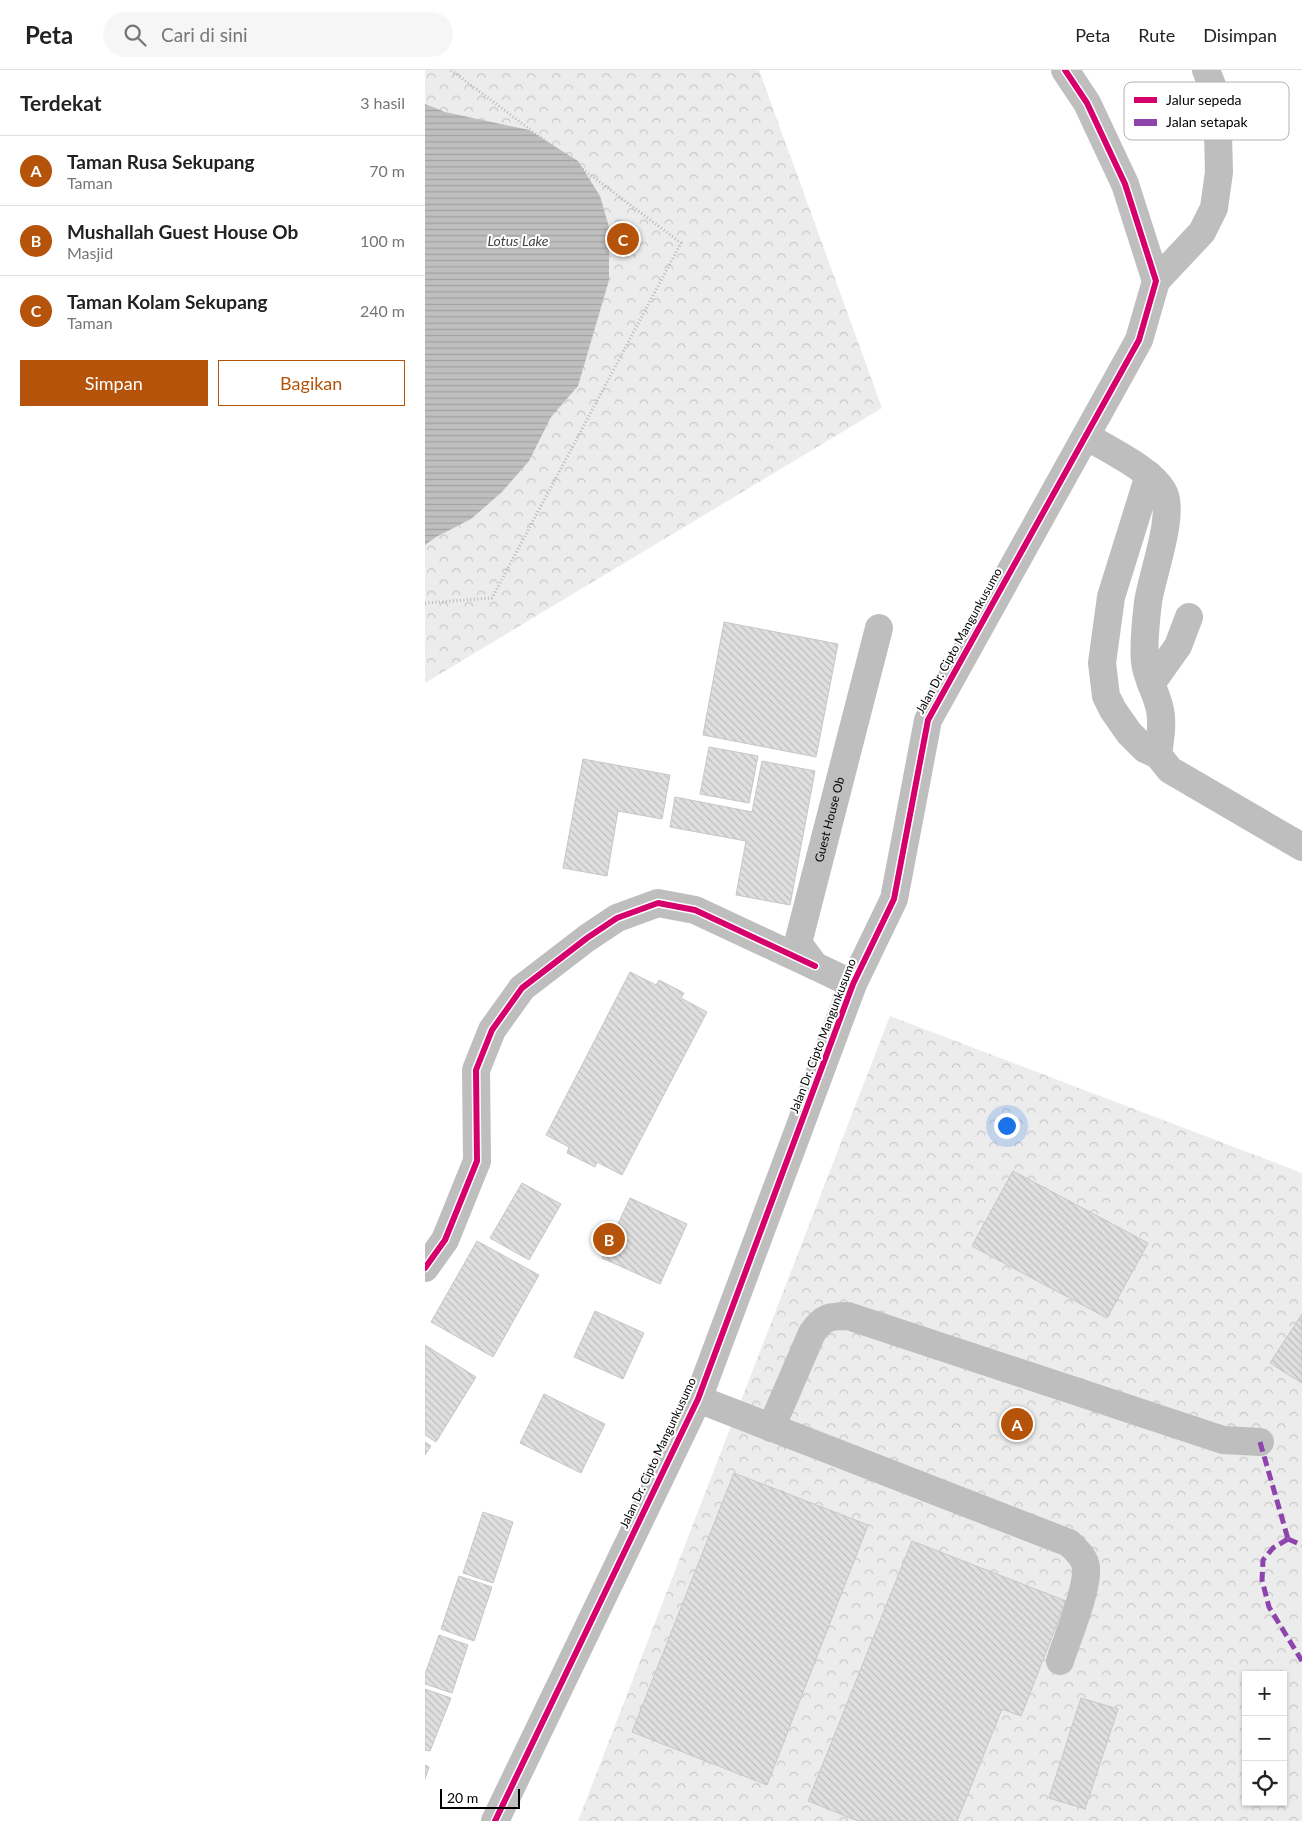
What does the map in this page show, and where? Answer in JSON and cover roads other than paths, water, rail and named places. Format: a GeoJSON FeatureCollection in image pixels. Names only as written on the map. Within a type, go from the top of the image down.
{"type":"FeatureCollection","features":[{"type":"Feature","properties":{"kind":"street"},"geometry":{"type":"LineString","coordinates":[[1065,70],[1087,103],[1125,184],[1156,281],[1202,232],[1214,208],[1219,172],[1218,140]]}},
{"type":"Feature","properties":{"kind":"street"},"geometry":{"type":"LineString","coordinates":[[1206,70],[1211,82]]}},
{"type":"Feature","properties":{"kind":"street","name":"Jalan Dr. Cipto Mangunkusumo"},"geometry":{"type":"LineString","coordinates":[[495,1821],[698,1399],[853,984],[894,899],[927,720],[1139,340],[1156,281]]}},
{"type":"Feature","properties":{"kind":"street"},"geometry":{"type":"LineString","coordinates":[[1086,436],[1149,475],[1163,491],[1168,504],[1166,522],[1149,600],[1145,662],[1160,710],[1161,727],[1158,755]]}},
{"type":"Feature","properties":{"kind":"street"},"geometry":{"type":"LineString","coordinates":[[1149,475],[1111,597],[1102,663],[1106,696],[1129,733],[1145,749],[1158,755],[1169,770],[1302,846]]}},
{"type":"Feature","properties":{"kind":"street"},"geometry":{"type":"LineString","coordinates":[[1151,684],[1178,646],[1189,617]]}},
{"type":"Feature","properties":{"kind":"street","name":"Guest House Ob"},"geometry":{"type":"LineString","coordinates":[[853,984],[815,966],[798,943],[879,628]]}},
{"type":"Feature","properties":{"kind":"street"},"geometry":{"type":"LineString","coordinates":[[425,1268],[445,1240],[477,1161],[476,1070],[492,1030],[522,988],[529,982],[617,918],[658,903],[695,910],[815,966]]}},
{"type":"Feature","properties":{"kind":"street"},"geometry":{"type":"LineString","coordinates":[[771,1428],[812,1332],[821,1321],[835,1316],[848,1316],[1223,1440],[1260,1442]]}},
{"type":"Feature","properties":{"kind":"street"},"geometry":{"type":"LineString","coordinates":[[698,1399],[1069,1543],[1081,1555],[1086,1567],[1084,1588],[1060,1661]]}},
{"type":"Feature","properties":{"kind":"water","name":"Lotus Lake"},"geometry":{"type":"Polygon","coordinates":[[[425,104],[445,112],[529,130],[578,161],[600,196],[609,227],[609,280],[578,386],[551,417],[529,461],[502,492],[471,519],[436,537],[425,545],[425,104]]]}},
{"type":"Feature","properties":{"kind":"place","name":"Taman Kolam Sekupang"},"geometry":{"type":"Point","coordinates":[623,239]}},
{"type":"Feature","properties":{"kind":"place","name":"Mushallah Guest House Ob"},"geometry":{"type":"Point","coordinates":[609,1239]}},
{"type":"Feature","properties":{"kind":"place","name":"Taman Rusa Sekupang"},"geometry":{"type":"Point","coordinates":[1017,1424]}}]}
